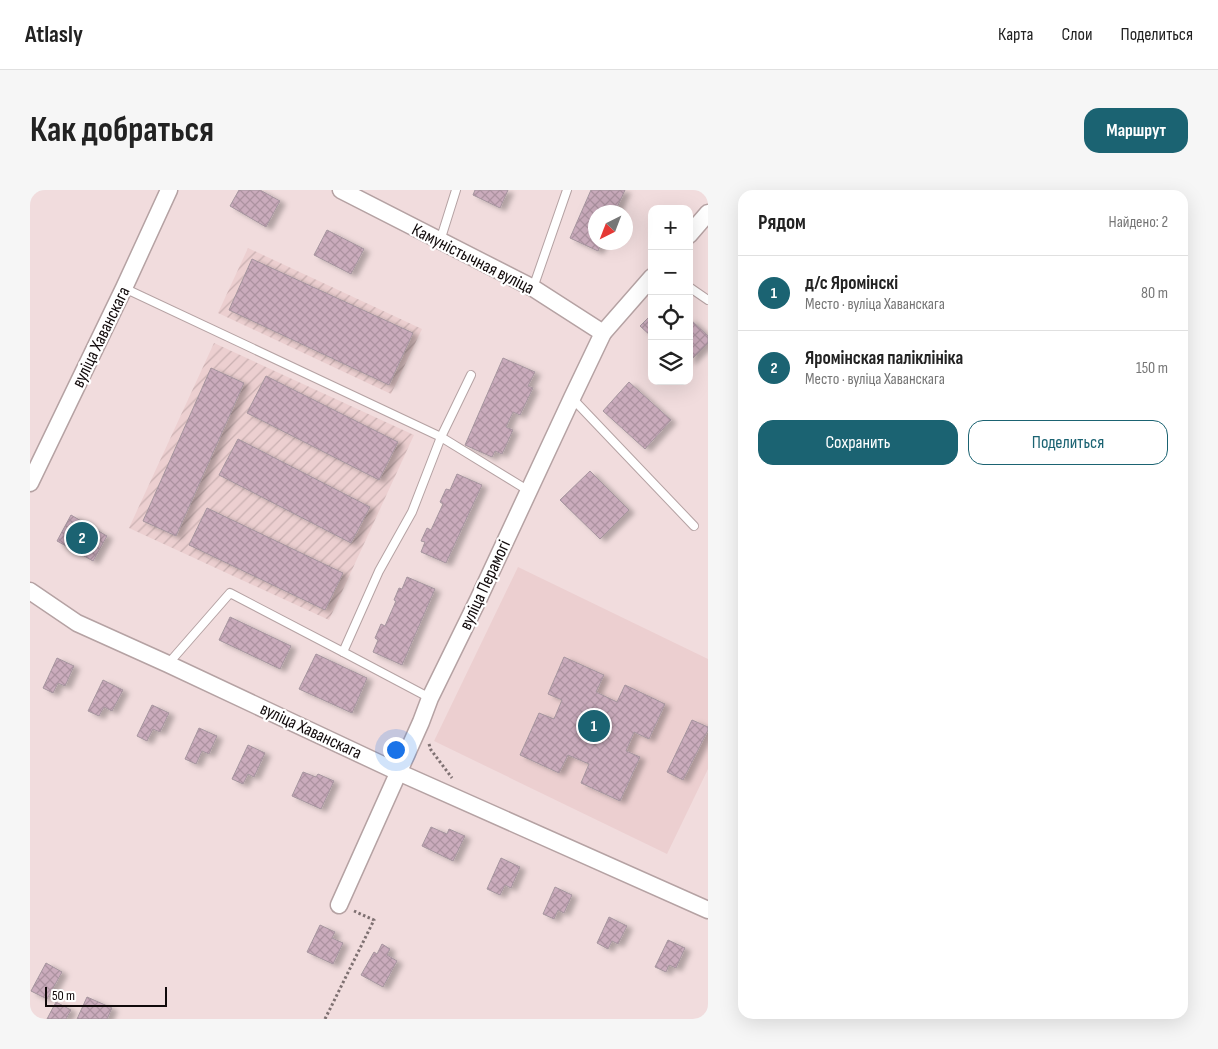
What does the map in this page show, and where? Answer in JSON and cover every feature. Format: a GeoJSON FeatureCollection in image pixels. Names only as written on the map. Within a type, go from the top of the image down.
{"type":"FeatureCollection","features":[{"type":"Feature","properties":{"kind":"street","name":"вуліца Хаванскага"},"geometry":{"type":"LineString","coordinates":[[30,483],[170,190]]}},
{"type":"Feature","properties":{"kind":"street","name":"Камуністычная вуліца"},"geometry":{"type":"LineString","coordinates":[[350,192],[532,288],[603,333]]}},
{"type":"Feature","properties":{"kind":"street"},"geometry":{"type":"LineString","coordinates":[[693,230],[708,213]]}},
{"type":"Feature","properties":{"kind":"street","name":"вуліца Перамогі"},"geometry":{"type":"LineString","coordinates":[[338,905],[421,722],[430,698],[474,609],[603,333],[648,282]]}},
{"type":"Feature","properties":{"kind":"street","name":"вуліца Хаванскага"},"geometry":{"type":"LineString","coordinates":[[30,591],[76,623],[398,772],[708,910]]}},
{"type":"Feature","properties":{"kind":"lane"},"geometry":{"type":"LineString","coordinates":[[440,241],[456,190]]}},
{"type":"Feature","properties":{"kind":"lane"},"geometry":{"type":"LineString","coordinates":[[532,288],[567,190]]}},
{"type":"Feature","properties":{"kind":"lane"},"geometry":{"type":"LineString","coordinates":[[124,288],[441,437],[529,491]]}},
{"type":"Feature","properties":{"kind":"lane"},"geometry":{"type":"LineString","coordinates":[[693,290],[708,300]]}},
{"type":"Feature","properties":{"kind":"lane"},"geometry":{"type":"LineString","coordinates":[[343,652],[379,571],[412,512],[441,437],[471,375]]}},
{"type":"Feature","properties":{"kind":"lane"},"geometry":{"type":"LineString","coordinates":[[572,398],[694,526]]}},
{"type":"Feature","properties":{"kind":"lane"},"geometry":{"type":"LineString","coordinates":[[168,664],[230,593],[430,698]]}},
{"type":"Feature","properties":{"kind":"path"},"geometry":{"type":"LineString","coordinates":[[421,722],[431,750],[454,781]]}},
{"type":"Feature","properties":{"kind":"path"},"geometry":{"type":"LineString","coordinates":[[325,1019],[374,920],[338,905]]}},
{"type":"Feature","properties":{"kind":"shaded area"},"geometry":{"type":"Polygon","coordinates":[[[248,248],[422,329],[391,394],[218,313],[248,248]]]}},
{"type":"Feature","properties":{"kind":"shaded area"},"geometry":{"type":"Polygon","coordinates":[[[214,343],[414,435],[329,620],[129,528],[214,343]]]}},
{"type":"Feature","properties":{"kind":"shaded area"},"geometry":{"type":"Polygon","coordinates":[[[518,567],[708,659],[708,769],[667,854],[434,741],[518,567]]]}},
{"type":"Feature","properties":{"kind":"building"},"geometry":{"type":"Polygon","coordinates":[[[239,190],[260,190],[280,201],[266,227],[230,206],[239,190]]]}},
{"type":"Feature","properties":{"kind":"building"},"geometry":{"type":"Polygon","coordinates":[[[475,190],[508,190],[500,208],[473,195],[475,190]]]}},
{"type":"Feature","properties":{"kind":"building"},"geometry":{"type":"Polygon","coordinates":[[[591,190],[625,190],[618,205],[588,205],[588,246],[570,238],[591,190]]]}},
{"type":"Feature","properties":{"kind":"building"},"geometry":{"type":"Polygon","coordinates":[[[327,230],[364,249],[351,274],[314,255],[327,230]]]}},
{"type":"Feature","properties":{"kind":"building"},"geometry":{"type":"Polygon","coordinates":[[[252,259],[413,333],[389,385],[229,310],[252,259]]]}},
{"type":"Feature","properties":{"kind":"building"},"geometry":{"type":"Polygon","coordinates":[[[648,318],[648,333],[640,326],[648,318]]]}},
{"type":"Feature","properties":{"kind":"building"},"geometry":{"type":"Polygon","coordinates":[[[693,322],[708,336],[708,343],[693,358],[693,322]]]}},
{"type":"Feature","properties":{"kind":"building"},"geometry":{"type":"Polygon","coordinates":[[[503,358],[535,372],[528,386],[533,388],[520,415],[513,412],[506,427],[513,430],[502,454],[495,451],[492,457],[465,445],[503,358]]]}},
{"type":"Feature","properties":{"kind":"building"},"geometry":{"type":"Polygon","coordinates":[[[211,368],[244,383],[176,536],[143,521],[211,368]]]}},
{"type":"Feature","properties":{"kind":"building"},"geometry":{"type":"Polygon","coordinates":[[[266,376],[398,442],[379,480],[247,413],[266,376]]]}},
{"type":"Feature","properties":{"kind":"building"},"geometry":{"type":"Polygon","coordinates":[[[629,382],[671,420],[645,449],[603,411],[629,382]]]}},
{"type":"Feature","properties":{"kind":"building"},"geometry":{"type":"Polygon","coordinates":[[[238,439],[370,507],[351,543],[219,475],[238,439]]]}},
{"type":"Feature","properties":{"kind":"building"},"geometry":{"type":"Polygon","coordinates":[[[590,471],[629,510],[600,539],[560,500],[590,471]]]}},
{"type":"Feature","properties":{"kind":"building"},"geometry":{"type":"Polygon","coordinates":[[[457,474],[482,485],[446,563],[421,552],[425,542],[421,541],[427,528],[431,530],[443,504],[440,502],[446,489],[450,490],[457,474]]]}},
{"type":"Feature","properties":{"kind":"building"},"geometry":{"type":"Polygon","coordinates":[[[207,508],[343,573],[325,610],[189,545],[207,508]]]}},
{"type":"Feature","properties":{"kind":"building"},"geometry":{"type":"Polygon","coordinates":[[[71,515],[107,536],[93,561],[57,541],[71,515]]]}},
{"type":"Feature","properties":{"kind":"building"},"geometry":{"type":"Polygon","coordinates":[[[407,577],[435,589],[402,665],[373,652],[378,640],[375,638],[381,624],[385,626],[396,601],[394,600],[399,588],[402,589],[407,577]]]}},
{"type":"Feature","properties":{"kind":"building"},"geometry":{"type":"Polygon","coordinates":[[[230,617],[291,646],[280,669],[219,640],[230,617]]]}},
{"type":"Feature","properties":{"kind":"building"},"geometry":{"type":"Polygon","coordinates":[[[316,654],[367,678],[352,713],[299,689],[316,654]]]}},
{"type":"Feature","properties":{"kind":"building"},"geometry":{"type":"Polygon","coordinates":[[[564,657],[604,675],[596,692],[617,702],[625,685],[665,704],[649,739],[634,732],[626,751],[640,757],[620,801],[581,783],[589,764],[568,755],[559,773],[520,755],[539,713],[554,719],[562,700],[548,694],[564,657]]]}},
{"type":"Feature","properties":{"kind":"building"},"geometry":{"type":"Polygon","coordinates":[[[57,658],[74,666],[65,686],[58,683],[53,693],[43,688],[57,658]]]}},
{"type":"Feature","properties":{"kind":"building"},"geometry":{"type":"Polygon","coordinates":[[[103,680],[123,690],[112,711],[104,707],[99,716],[88,711],[103,680]]]}},
{"type":"Feature","properties":{"kind":"building"},"geometry":{"type":"Polygon","coordinates":[[[152,705],[169,713],[160,732],[153,729],[147,741],[137,736],[152,705]]]}},
{"type":"Feature","properties":{"kind":"building"},"geometry":{"type":"Polygon","coordinates":[[[692,720],[708,727],[708,730],[683,780],[667,772],[692,720]]]}},
{"type":"Feature","properties":{"kind":"building"},"geometry":{"type":"Polygon","coordinates":[[[199,728],[217,736],[209,754],[202,751],[196,764],[185,759],[199,728]]]}},
{"type":"Feature","properties":{"kind":"building"},"geometry":{"type":"Polygon","coordinates":[[[248,745],[265,753],[254,777],[248,774],[243,784],[232,779],[248,745]]]}},
{"type":"Feature","properties":{"kind":"building"},"geometry":{"type":"Polygon","coordinates":[[[303,772],[316,777],[318,774],[334,781],[321,809],[292,796],[303,772]]]}},
{"type":"Feature","properties":{"kind":"building"},"geometry":{"type":"Polygon","coordinates":[[[431,827],[447,834],[449,829],[465,836],[453,861],[422,846],[431,827]]]}},
{"type":"Feature","properties":{"kind":"building"},"geometry":{"type":"Polygon","coordinates":[[[501,858],[520,867],[511,888],[505,885],[500,895],[487,889],[501,858]]]}},
{"type":"Feature","properties":{"kind":"building"},"geometry":{"type":"Polygon","coordinates":[[[555,887],[572,895],[564,913],[558,910],[554,919],[543,914],[555,887]]]}},
{"type":"Feature","properties":{"kind":"building"},"geometry":{"type":"Polygon","coordinates":[[[609,917],[627,926],[618,944],[612,941],[608,949],[597,943],[609,917]]]}},
{"type":"Feature","properties":{"kind":"building"},"geometry":{"type":"Polygon","coordinates":[[[320,925],[335,932],[332,938],[343,943],[333,964],[307,952],[320,925]]]}},
{"type":"Feature","properties":{"kind":"building"},"geometry":{"type":"Polygon","coordinates":[[[668,940],[685,948],[676,968],[669,965],[666,972],[655,967],[668,940]]]}},
{"type":"Feature","properties":{"kind":"building"},"geometry":{"type":"Polygon","coordinates":[[[382,944],[390,949],[387,955],[397,961],[383,987],[361,975],[374,952],[377,954],[382,944]]]}},
{"type":"Feature","properties":{"kind":"building"},"geometry":{"type":"Polygon","coordinates":[[[46,963],[62,972],[47,999],[31,991],[46,963]]]}},
{"type":"Feature","properties":{"kind":"building"},"geometry":{"type":"Polygon","coordinates":[[[87,997],[112,1008],[107,1019],[77,1019],[87,997]]]}},
{"type":"Feature","properties":{"kind":"building"},"geometry":{"type":"Polygon","coordinates":[[[56,1002],[71,1010],[66,1019],[47,1019],[56,1002]]]}},
{"type":"Feature","properties":{"kind":"place","name":"Яромінская паліклініка"},"geometry":{"type":"Point","coordinates":[82,538]}},
{"type":"Feature","properties":{"kind":"place","name":"д/с Яромінскі"},"geometry":{"type":"Point","coordinates":[594,726]}}]}
